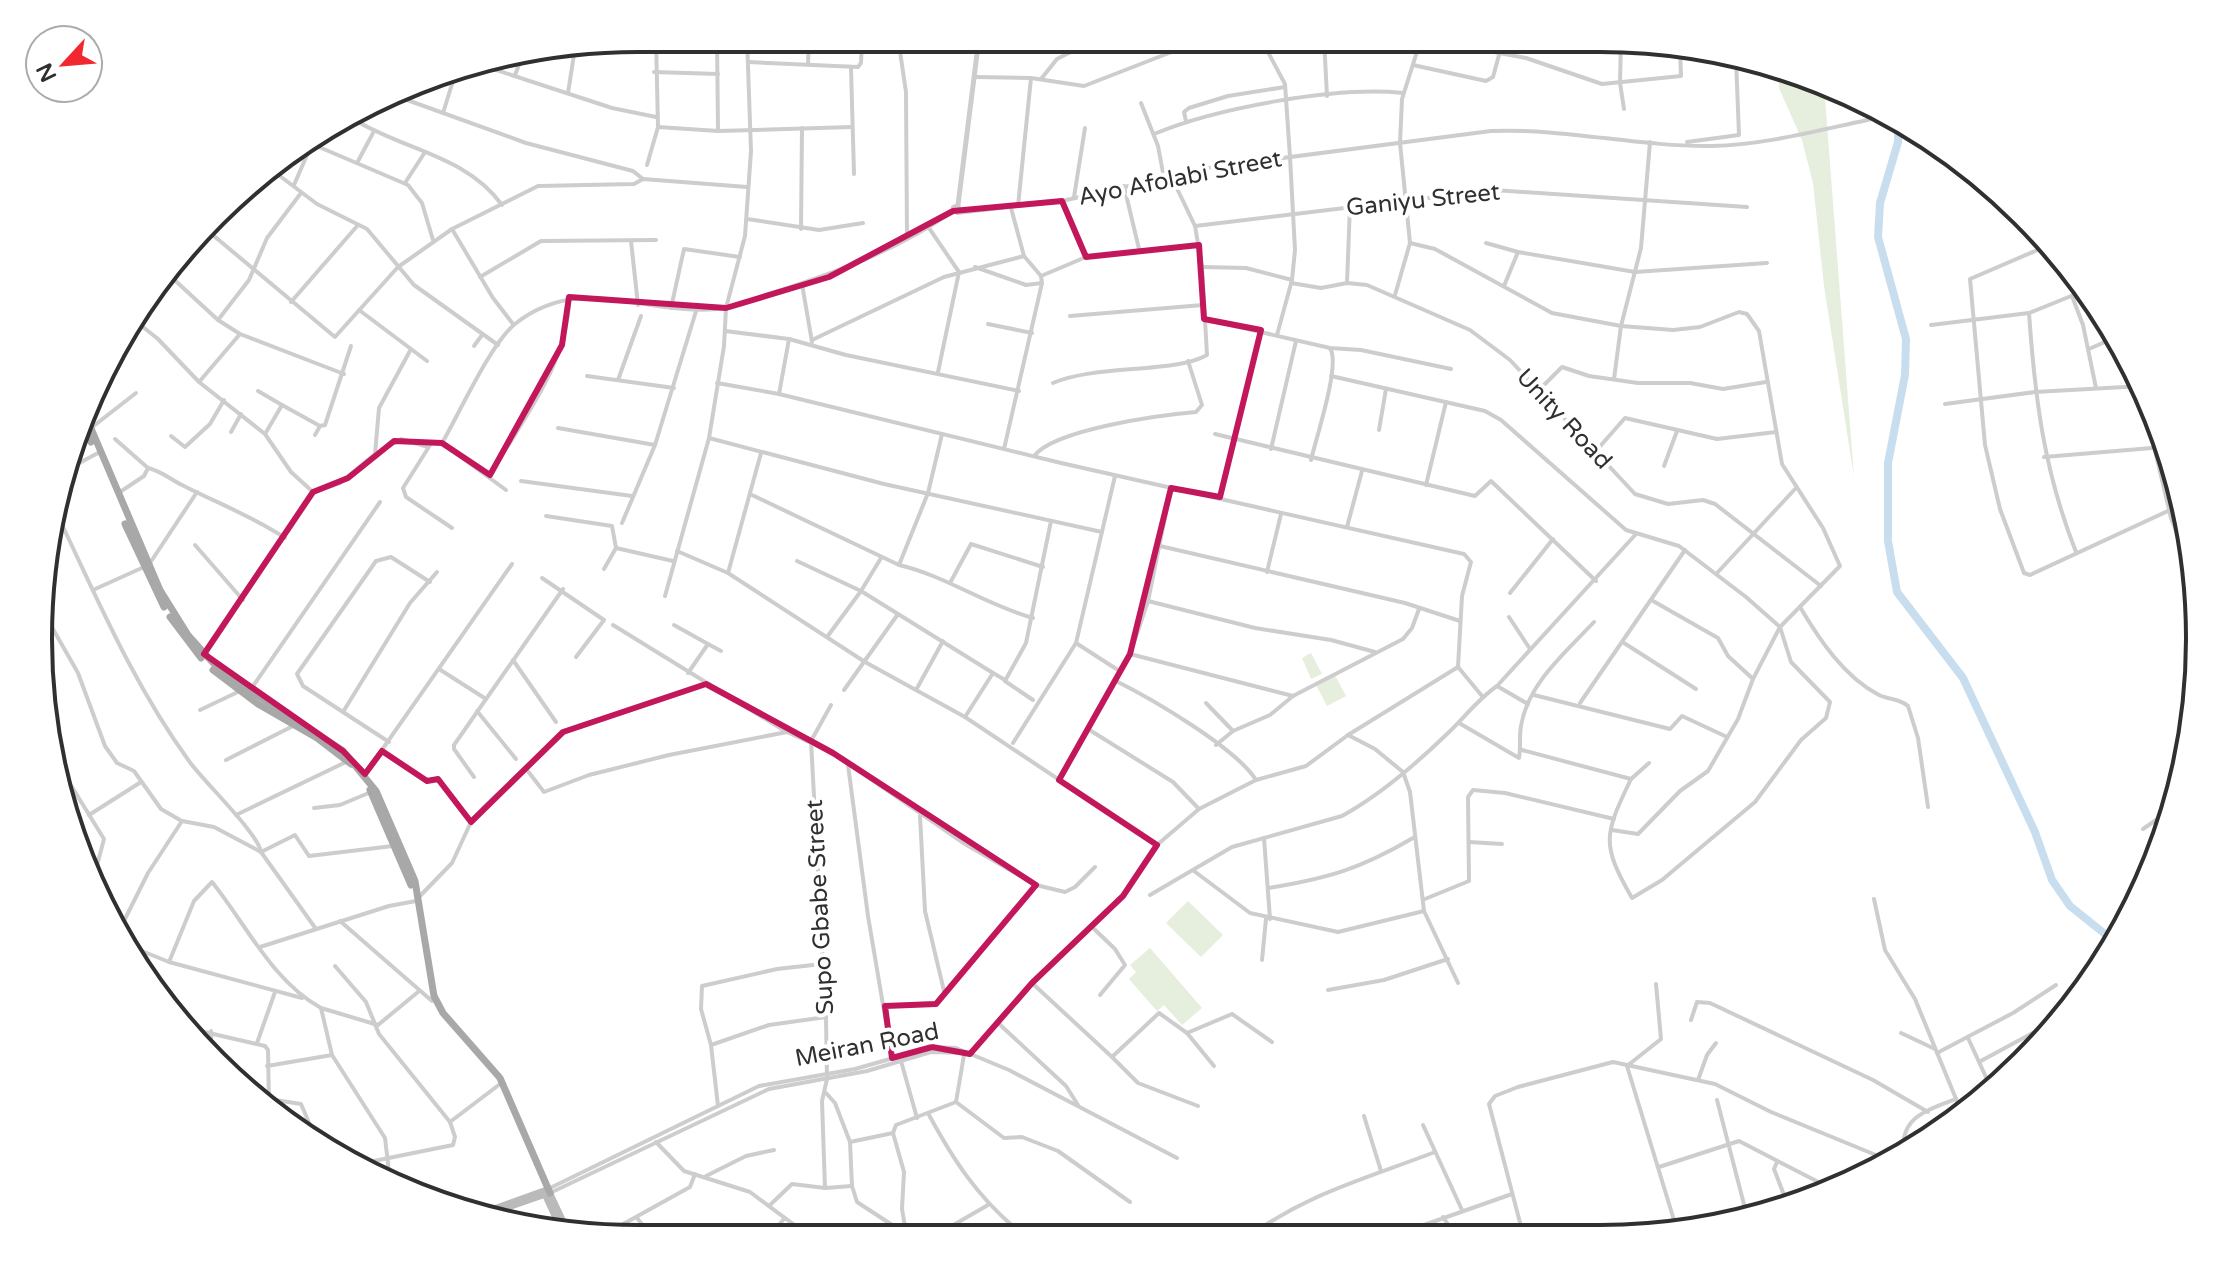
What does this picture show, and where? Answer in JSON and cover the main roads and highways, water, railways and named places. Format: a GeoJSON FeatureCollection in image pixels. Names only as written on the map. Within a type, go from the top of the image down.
{"type":"FeatureCollection","features":[{"type":"Feature","properties":{"kind":"main road"},"geometry":{"type":"LineString","coordinates":[[90,432],[146,566],[186,641],[210,667],[240,691],[343,751],[365,774],[398,837],[417,899],[434,996],[443,1013],[500,1078],[557,1219]]}},
{"type":"Feature","properties":{"kind":"main road"},"geometry":{"type":"LineString","coordinates":[[98,453],[146,566],[167,603],[204,654],[348,761],[371,792],[417,899],[432,1001],[446,1023],[500,1084],[562,1220]]}},
{"type":"Feature","properties":{"kind":"main road","name":"Meiran Road"},"geometry":{"type":"LineString","coordinates":[[500,1208],[547,1192]]}},
{"type":"Feature","properties":{"kind":"main road","name":"Meiran Road"},"geometry":{"type":"LineString","coordinates":[[507,1210],[519,1203]]}},
{"type":"Feature","properties":{"kind":"waterway"},"geometry":{"type":"LineString","coordinates":[[1898,134],[1880,203],[1878,237],[1906,339],[1905,375],[1888,463],[1888,541],[1897,592],[1963,678],[2035,832],[2052,880],[2070,906],[2106,934]]}}]}
